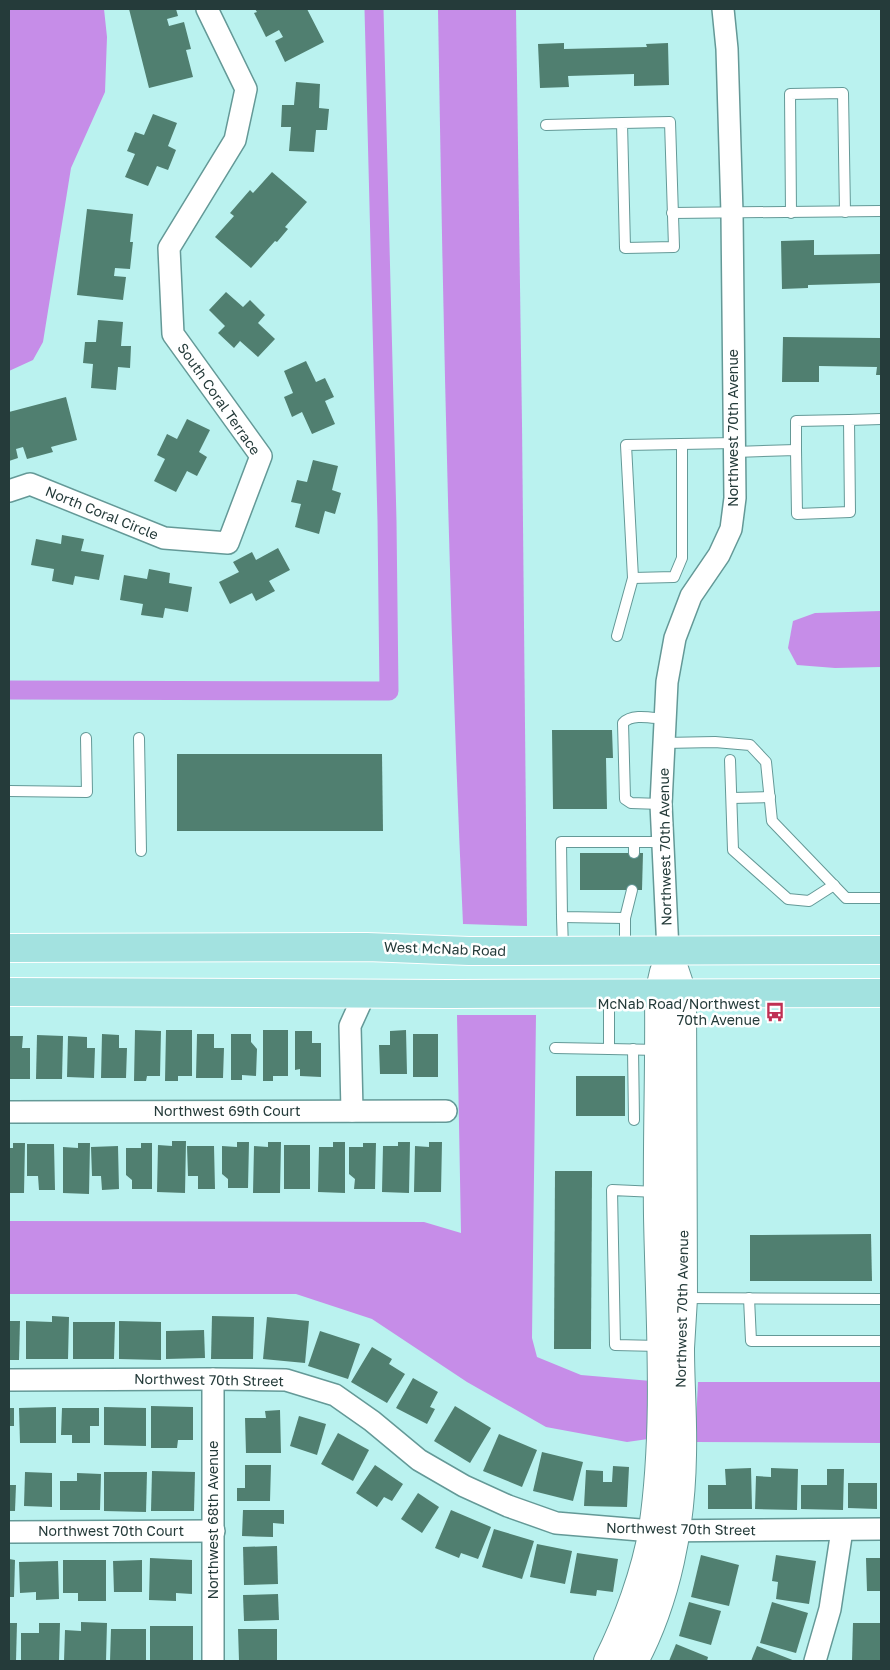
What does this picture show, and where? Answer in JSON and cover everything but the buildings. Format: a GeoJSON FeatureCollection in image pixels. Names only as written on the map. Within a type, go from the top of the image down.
{"type":"FeatureCollection","features":[{"type":"Feature","properties":{"kind":"main road","name":"West McNab Road"},"geometry":{"type":"LineString","coordinates":[[9,948],[367,947],[468,951],[881,950]]}},
{"type":"Feature","properties":{"kind":"main road"},"geometry":{"type":"LineString","coordinates":[[9,992],[881,993]]}},
{"type":"Feature","properties":{"kind":"street","name":"South Coral Terrace"},"geometry":{"type":"LineString","coordinates":[[207,9],[246,89],[235,140],[169,248],[173,334],[261,456],[228,543]]}},
{"type":"Feature","properties":{"kind":"street","name":"Northwest 70th Avenue"},"geometry":{"type":"LineString","coordinates":[[634,1661],[661,1596],[664,1531],[660,1452],[671,1346],[683,1298],[671,993],[661,804],[667,682],[675,638],[691,596],[719,555],[731,529],[736,498],[732,214],[727,49],[723,9]]}},
{"type":"Feature","properties":{"kind":"street","name":"North Coral Circle"},"geometry":{"type":"LineString","coordinates":[[9,491],[30,484],[164,538],[228,543]]}},
{"type":"Feature","properties":{"kind":"street"},"geometry":{"type":"LineString","coordinates":[[352,1111],[350,1026],[364,993]]}},
{"type":"Feature","properties":{"kind":"street","name":"Northwest 70th Avenue"},"geometry":{"type":"LineString","coordinates":[[671,993],[660,1050],[658,1192],[671,1346]]}},
{"type":"Feature","properties":{"kind":"street","name":"Northwest 69th Court"},"geometry":{"type":"LineString","coordinates":[[9,1112],[446,1111]]}},
{"type":"Feature","properties":{"kind":"street","name":"Northwest 68th Avenue"},"geometry":{"type":"LineString","coordinates":[[213,1379],[213,1661]]}},
{"type":"Feature","properties":{"kind":"street","name":"Northwest 70th Street"},"geometry":{"type":"LineString","coordinates":[[9,1380],[286,1380],[335,1396],[372,1421],[419,1460],[464,1486],[508,1506],[556,1523],[664,1531],[881,1530]]}},
{"type":"Feature","properties":{"kind":"street"},"geometry":{"type":"LineString","coordinates":[[815,1661],[830,1609],[842,1530]]}},
{"type":"Feature","properties":{"kind":"street","name":"Northwest 70th Court"},"geometry":{"type":"LineString","coordinates":[[9,1532],[214,1531]]}},
{"type":"Feature","properties":{"kind":"street","name":"Northwest 70th Avenue"},"geometry":{"type":"LineString","coordinates":[[608,1661],[664,1531]]}},
{"type":"Feature","properties":{"kind":"lane"},"geometry":{"type":"LineString","coordinates":[[791,213],[790,94],[843,93],[845,212]]}},
{"type":"Feature","properties":{"kind":"lane"},"geometry":{"type":"LineString","coordinates":[[546,125],[622,123],[670,122],[674,247],[625,248],[622,123]]}},
{"type":"Feature","properties":{"kind":"lane"},"geometry":{"type":"LineString","coordinates":[[672,214],[881,211]]}},
{"type":"Feature","properties":{"kind":"lane"},"geometry":{"type":"LineString","coordinates":[[849,420],[850,512],[797,514],[796,420],[881,419]]}},
{"type":"Feature","properties":{"kind":"lane"},"geometry":{"type":"LineString","coordinates":[[632,578],[674,577],[682,558],[682,444]]}},
{"type":"Feature","properties":{"kind":"lane"},"geometry":{"type":"LineString","coordinates":[[617,636],[632,578],[626,445],[682,444],[796,450]]}},
{"type":"Feature","properties":{"kind":"lane"},"geometry":{"type":"LineString","coordinates":[[661,804],[631,803],[625,799],[622,723],[627,718],[665,718]]}},
{"type":"Feature","properties":{"kind":"lane"},"geometry":{"type":"LineString","coordinates":[[9,791],[87,792],[86,738]]}},
{"type":"Feature","properties":{"kind":"lane"},"geometry":{"type":"LineString","coordinates":[[139,738],[140,851]]}},
{"type":"Feature","properties":{"kind":"lane"},"geometry":{"type":"LineString","coordinates":[[664,743],[714,742],[750,745],[766,762],[772,821],[846,898],[881,898]]}},
{"type":"Feature","properties":{"kind":"lane"},"geometry":{"type":"LineString","coordinates":[[730,760],[733,850],[788,899],[809,901],[834,885]]}},
{"type":"Feature","properties":{"kind":"lane"},"geometry":{"type":"LineString","coordinates":[[732,798],[770,797]]}},
{"type":"Feature","properties":{"kind":"lane"},"geometry":{"type":"LineString","coordinates":[[551,951],[562,918],[561,842],[663,842]]}},
{"type":"Feature","properties":{"kind":"lane"},"geometry":{"type":"LineString","coordinates":[[634,842],[634,853]]}},
{"type":"Feature","properties":{"kind":"lane"},"geometry":{"type":"LineString","coordinates":[[625,951],[625,918],[632,890]]}},
{"type":"Feature","properties":{"kind":"lane"},"geometry":{"type":"LineString","coordinates":[[562,918],[625,918]]}},
{"type":"Feature","properties":{"kind":"lane"},"geometry":{"type":"LineString","coordinates":[[610,993],[610,1049]]}},
{"type":"Feature","properties":{"kind":"lane"},"geometry":{"type":"LineString","coordinates":[[555,1048],[660,1050]]}},
{"type":"Feature","properties":{"kind":"lane"},"geometry":{"type":"LineString","coordinates":[[633,1049],[634,1120]]}},
{"type":"Feature","properties":{"kind":"lane"},"geometry":{"type":"LineString","coordinates":[[658,1192],[612,1190],[615,1345],[671,1346]]}},
{"type":"Feature","properties":{"kind":"lane"},"geometry":{"type":"LineString","coordinates":[[683,1298],[881,1299]]}},
{"type":"Feature","properties":{"kind":"lane"},"geometry":{"type":"LineString","coordinates":[[749,1298],[751,1341],[881,1341]]}},
{"type":"Feature","properties":{"kind":"shaded area"},"geometry":{"type":"Polygon","coordinates":[[[9,9],[104,9],[107,37],[105,92],[71,168],[43,342],[33,360],[9,371],[9,9]]]}},
{"type":"Feature","properties":{"kind":"shaded area"},"geometry":{"type":"Polygon","coordinates":[[[438,9],[516,9],[527,926],[463,924],[447,466],[438,9]]]}},
{"type":"Feature","properties":{"kind":"shaded area"},"geometry":{"type":"Polygon","coordinates":[[[881,611],[881,667],[835,668],[797,665],[788,648],[793,621],[815,613],[881,611]]]}},
{"type":"Feature","properties":{"kind":"shaded area"},"geometry":{"type":"Polygon","coordinates":[[[457,1015],[536,1015],[532,1338],[537,1357],[581,1375],[651,1381],[648,1439],[627,1442],[546,1427],[467,1382],[372,1319],[296,1294],[9,1294],[9,1221],[424,1222],[461,1233],[457,1015]]]}},
{"type":"Feature","properties":{"kind":"shaded area"},"geometry":{"type":"Polygon","coordinates":[[[698,1382],[881,1382],[881,1443],[695,1442],[698,1382]]]}},
{"type":"Feature","properties":{"kind":"waterway"},"geometry":{"type":"LineString","coordinates":[[9,690],[389,691],[387,521],[374,9]]}},
{"type":"Feature","properties":{"kind":"place","name":"McNab Road/Northwest 70th Avenue"},"geometry":{"type":"Point","coordinates":[775,1012]}}]}
